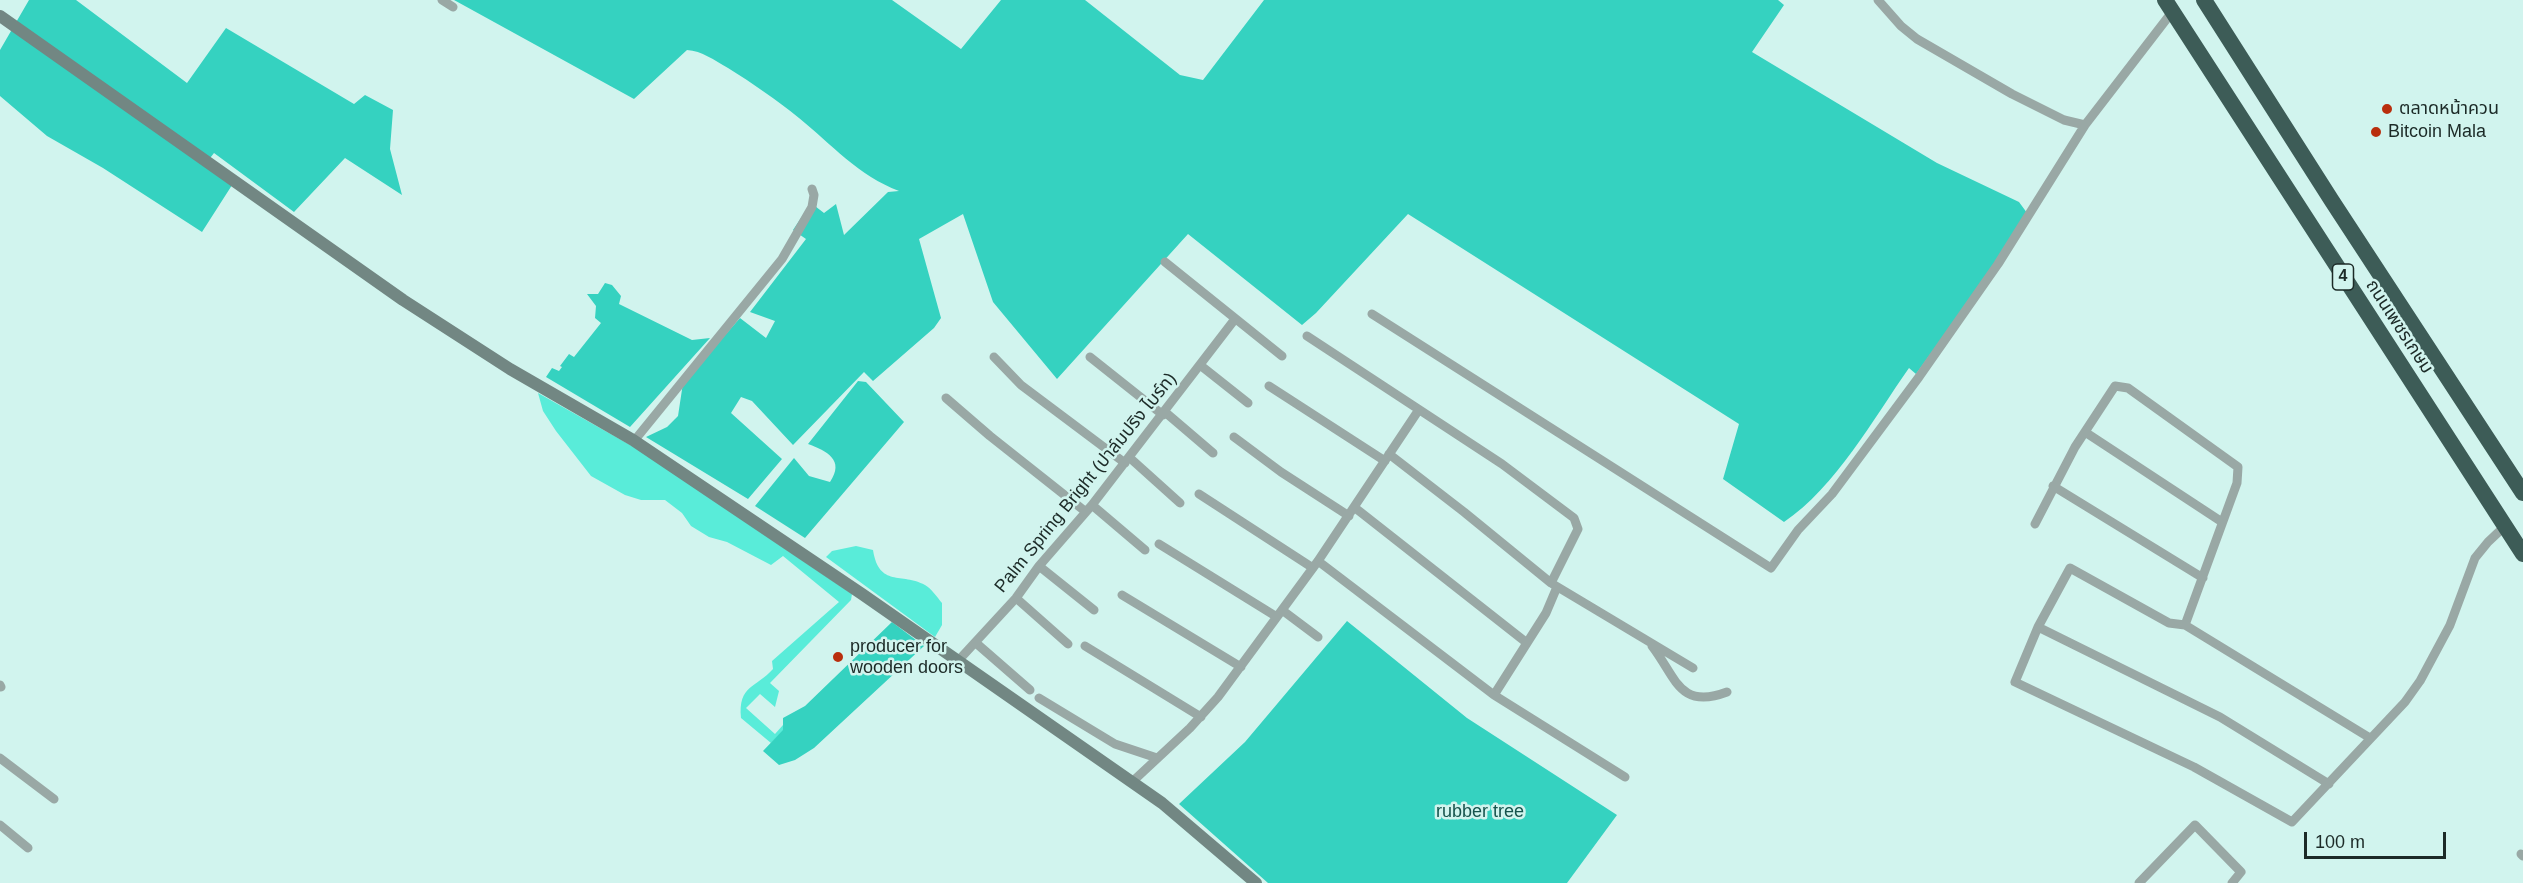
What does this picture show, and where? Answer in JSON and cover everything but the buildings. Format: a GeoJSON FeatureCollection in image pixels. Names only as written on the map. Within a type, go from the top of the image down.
{"type":"FeatureCollection","features":[{"type":"Feature","properties":{"kind":"highway","name":"ถนนเพชรเกษม"},"geometry":{"type":"LineString","coordinates":[[2204,0],[2337,209],[2523,493]]}},
{"type":"Feature","properties":{"kind":"highway","name":"ถนนเพชรเกษม"},"geometry":{"type":"LineString","coordinates":[[2168,6],[2523,554]]}},
{"type":"Feature","properties":{"kind":"street"},"geometry":{"type":"LineString","coordinates":[[442,0],[453,7]]}},
{"type":"Feature","properties":{"kind":"street"},"geometry":{"type":"LineString","coordinates":[[1878,0],[1901,26],[1917,39],[2064,120],[2085,125]]}},
{"type":"Feature","properties":{"kind":"street"},"geometry":{"type":"LineString","coordinates":[[1372,314],[1771,568],[1798,530],[1832,494],[1919,377],[1998,264],[2085,125],[2168,6]]}},
{"type":"Feature","properties":{"kind":"street"},"geometry":{"type":"LineString","coordinates":[[0,16],[402,300],[510,369],[634,441],[842,580],[1162,803],[1256,883]]}},
{"type":"Feature","properties":{"kind":"street"},"geometry":{"type":"LineString","coordinates":[[634,441],[782,259],[812,207],[814,195],[812,189]]}},
{"type":"Feature","properties":{"kind":"street"},"geometry":{"type":"LineString","coordinates":[[1166,262],[1282,356]]}},
{"type":"Feature","properties":{"kind":"street","name":"Palm Spring Bright (ปาล์มปริง ไบร์ท)"},"geometry":{"type":"LineString","coordinates":[[957,662],[1016,598],[1039,566],[1128,461],[1235,319]]}},
{"type":"Feature","properties":{"kind":"street"},"geometry":{"type":"LineString","coordinates":[[1307,336],[1502,464],[1576,520],[1578,529],[1554,585],[1546,613],[1494,695]]}},
{"type":"Feature","properties":{"kind":"street"},"geometry":{"type":"LineString","coordinates":[[994,357],[1021,385],[1128,461],[1180,503]]}},
{"type":"Feature","properties":{"kind":"street"},"geometry":{"type":"LineString","coordinates":[[1090,357],[1213,453]]}},
{"type":"Feature","properties":{"kind":"street"},"geometry":{"type":"LineString","coordinates":[[1200,365],[1248,403]]}},
{"type":"Feature","properties":{"kind":"street"},"geometry":{"type":"LineString","coordinates":[[1269,386],[1387,458],[1464,512],[1554,585],[1693,668]]}},
{"type":"Feature","properties":{"kind":"street"},"geometry":{"type":"LineString","coordinates":[[2035,524],[2085,432],[2115,386],[2128,388],[2238,466],[2237,483],[2185,625]]}},
{"type":"Feature","properties":{"kind":"street"},"geometry":{"type":"LineString","coordinates":[[946,398],[990,436],[1145,550]]}},
{"type":"Feature","properties":{"kind":"street"},"geometry":{"type":"LineString","coordinates":[[1132,782],[1201,717],[1240,668],[1316,564],[1418,411]]}},
{"type":"Feature","properties":{"kind":"street"},"geometry":{"type":"LineString","coordinates":[[2085,432],[2222,522]]}},
{"type":"Feature","properties":{"kind":"street"},"geometry":{"type":"LineString","coordinates":[[1234,437],[1281,472],[1351,511],[1527,643]]}},
{"type":"Feature","properties":{"kind":"street"},"geometry":{"type":"LineString","coordinates":[[2054,486],[2203,578]]}},
{"type":"Feature","properties":{"kind":"street"},"geometry":{"type":"LineString","coordinates":[[1199,494],[1316,564],[1494,695],[1624,777]]}},
{"type":"Feature","properties":{"kind":"street"},"geometry":{"type":"LineString","coordinates":[[2370,738],[2185,625],[2169,623],[2070,568],[2038,627],[2015,682],[2194,767],[2292,822],[2405,702],[2420,681],[2450,625],[2475,558],[2505,526]]}},
{"type":"Feature","properties":{"kind":"street"},"geometry":{"type":"LineString","coordinates":[[1160,544],[1318,637]]}},
{"type":"Feature","properties":{"kind":"street"},"geometry":{"type":"LineString","coordinates":[[1039,566],[1094,610]]}},
{"type":"Feature","properties":{"kind":"street"},"geometry":{"type":"LineString","coordinates":[[1122,595],[1240,668]]}},
{"type":"Feature","properties":{"kind":"street"},"geometry":{"type":"LineString","coordinates":[[1016,598],[1068,644]]}},
{"type":"Feature","properties":{"kind":"street"},"geometry":{"type":"LineString","coordinates":[[2038,627],[2220,717],[2329,784]]}},
{"type":"Feature","properties":{"kind":"street"},"geometry":{"type":"LineString","coordinates":[[1648,641],[1676,681],[1691,695],[1709,698],[1727,692]]}},
{"type":"Feature","properties":{"kind":"street"},"geometry":{"type":"LineString","coordinates":[[976,643],[1030,690]]}},
{"type":"Feature","properties":{"kind":"street"},"geometry":{"type":"LineString","coordinates":[[1085,646],[1201,717]]}},
{"type":"Feature","properties":{"kind":"street"},"geometry":{"type":"LineString","coordinates":[[1039,698],[1115,744],[1157,758]]}},
{"type":"Feature","properties":{"kind":"street"},"geometry":{"type":"LineString","coordinates":[[0,758],[54,799]]}},
{"type":"Feature","properties":{"kind":"street"},"geometry":{"type":"LineString","coordinates":[[0,825],[28,848]]}},
{"type":"Feature","properties":{"kind":"street"},"geometry":{"type":"LineString","coordinates":[[2139,883],[2195,825],[2241,872],[2232,883]]}},
{"type":"Feature","properties":{"kind":"green space"},"geometry":{"type":"Polygon","coordinates":[[[29,0],[76,0],[187,83],[226,28],[354,104],[365,95],[393,110],[390,149],[402,195],[345,158],[294,212],[214,153],[207,162],[234,182],[202,232],[103,168],[47,136],[0,96],[0,50],[29,0]]]}},
{"type":"Feature","properties":{"kind":"green space"},"geometry":{"type":"Polygon","coordinates":[[[454,0],[892,0],[961,49],[1001,0],[1085,0],[1180,75],[1203,80],[1264,0],[1778,0],[1784,5],[1752,52],[1937,163],[2019,202],[2030,217],[1916,374],[1909,368],[1837,471],[1803,507],[1784,522],[1723,479],[1739,424],[1408,214],[1316,313],[1302,325],[1188,234],[1057,379],[993,302],[963,214],[919,239],[941,318],[934,328],[873,381],[864,372],[793,445],[752,401],[741,397],[731,413],[782,459],[748,499],[646,437],[667,427],[678,416],[683,383],[740,318],[766,338],[775,321],[750,312],[806,239],[793,230],[811,203],[824,213],[836,204],[844,235],[888,192],[899,191],[858,168],[773,98],[703,54],[687,50],[634,99],[454,0]]]}},
{"type":"Feature","properties":{"kind":"green space"},"geometry":{"type":"Polygon","coordinates":[[[605,283],[612,285],[621,296],[619,304],[692,340],[710,338],[630,427],[546,377],[552,368],[559,371],[569,354],[574,357],[601,323],[595,318],[596,306],[587,294],[598,294],[605,283]]]}},
{"type":"Feature","properties":{"kind":"green space"},"geometry":{"type":"Polygon","coordinates":[[[858,381],[866,382],[904,422],[805,538],[755,506],[794,458],[809,476],[830,482],[836,468],[835,462],[827,453],[808,444],[858,381]]]}},
{"type":"Feature","properties":{"kind":"green space"},"geometry":{"type":"Polygon","coordinates":[[[538,393],[639,450],[852,594],[851,600],[770,683],[779,691],[775,707],[760,694],[746,708],[775,734],[783,725],[784,730],[771,743],[741,718],[742,699],[750,688],[773,669],[772,661],[839,602],[783,556],[771,565],[727,542],[709,537],[691,526],[682,513],[665,500],[641,500],[625,495],[591,476],[543,411],[538,393]]]}},
{"type":"Feature","properties":{"kind":"green space"},"geometry":{"type":"Polygon","coordinates":[[[856,546],[873,550],[880,570],[886,574],[916,581],[927,586],[934,593],[942,603],[942,625],[935,637],[826,557],[832,551],[856,546]]]}},
{"type":"Feature","properties":{"kind":"green space","name":"rubber tree"},"geometry":{"type":"Polygon","coordinates":[[[1347,621],[1467,718],[1617,815],[1567,883],[1268,883],[1179,804],[1245,742],[1347,621]]]}},
{"type":"Feature","properties":{"kind":"green space"},"geometry":{"type":"Polygon","coordinates":[[[892,622],[924,646],[814,748],[795,760],[779,765],[763,751],[783,730],[783,718],[805,706],[892,622]]]}},
{"type":"Feature","properties":{"kind":"place","name":"ตลาดหน้าควน"},"geometry":{"type":"Point","coordinates":[2387,109]}},
{"type":"Feature","properties":{"kind":"place","name":"Bitcoin Mala"},"geometry":{"type":"Point","coordinates":[2376,132]}},
{"type":"Feature","properties":{"kind":"place","name":"producer for wooden doors"},"geometry":{"type":"Point","coordinates":[838,657]}}]}
